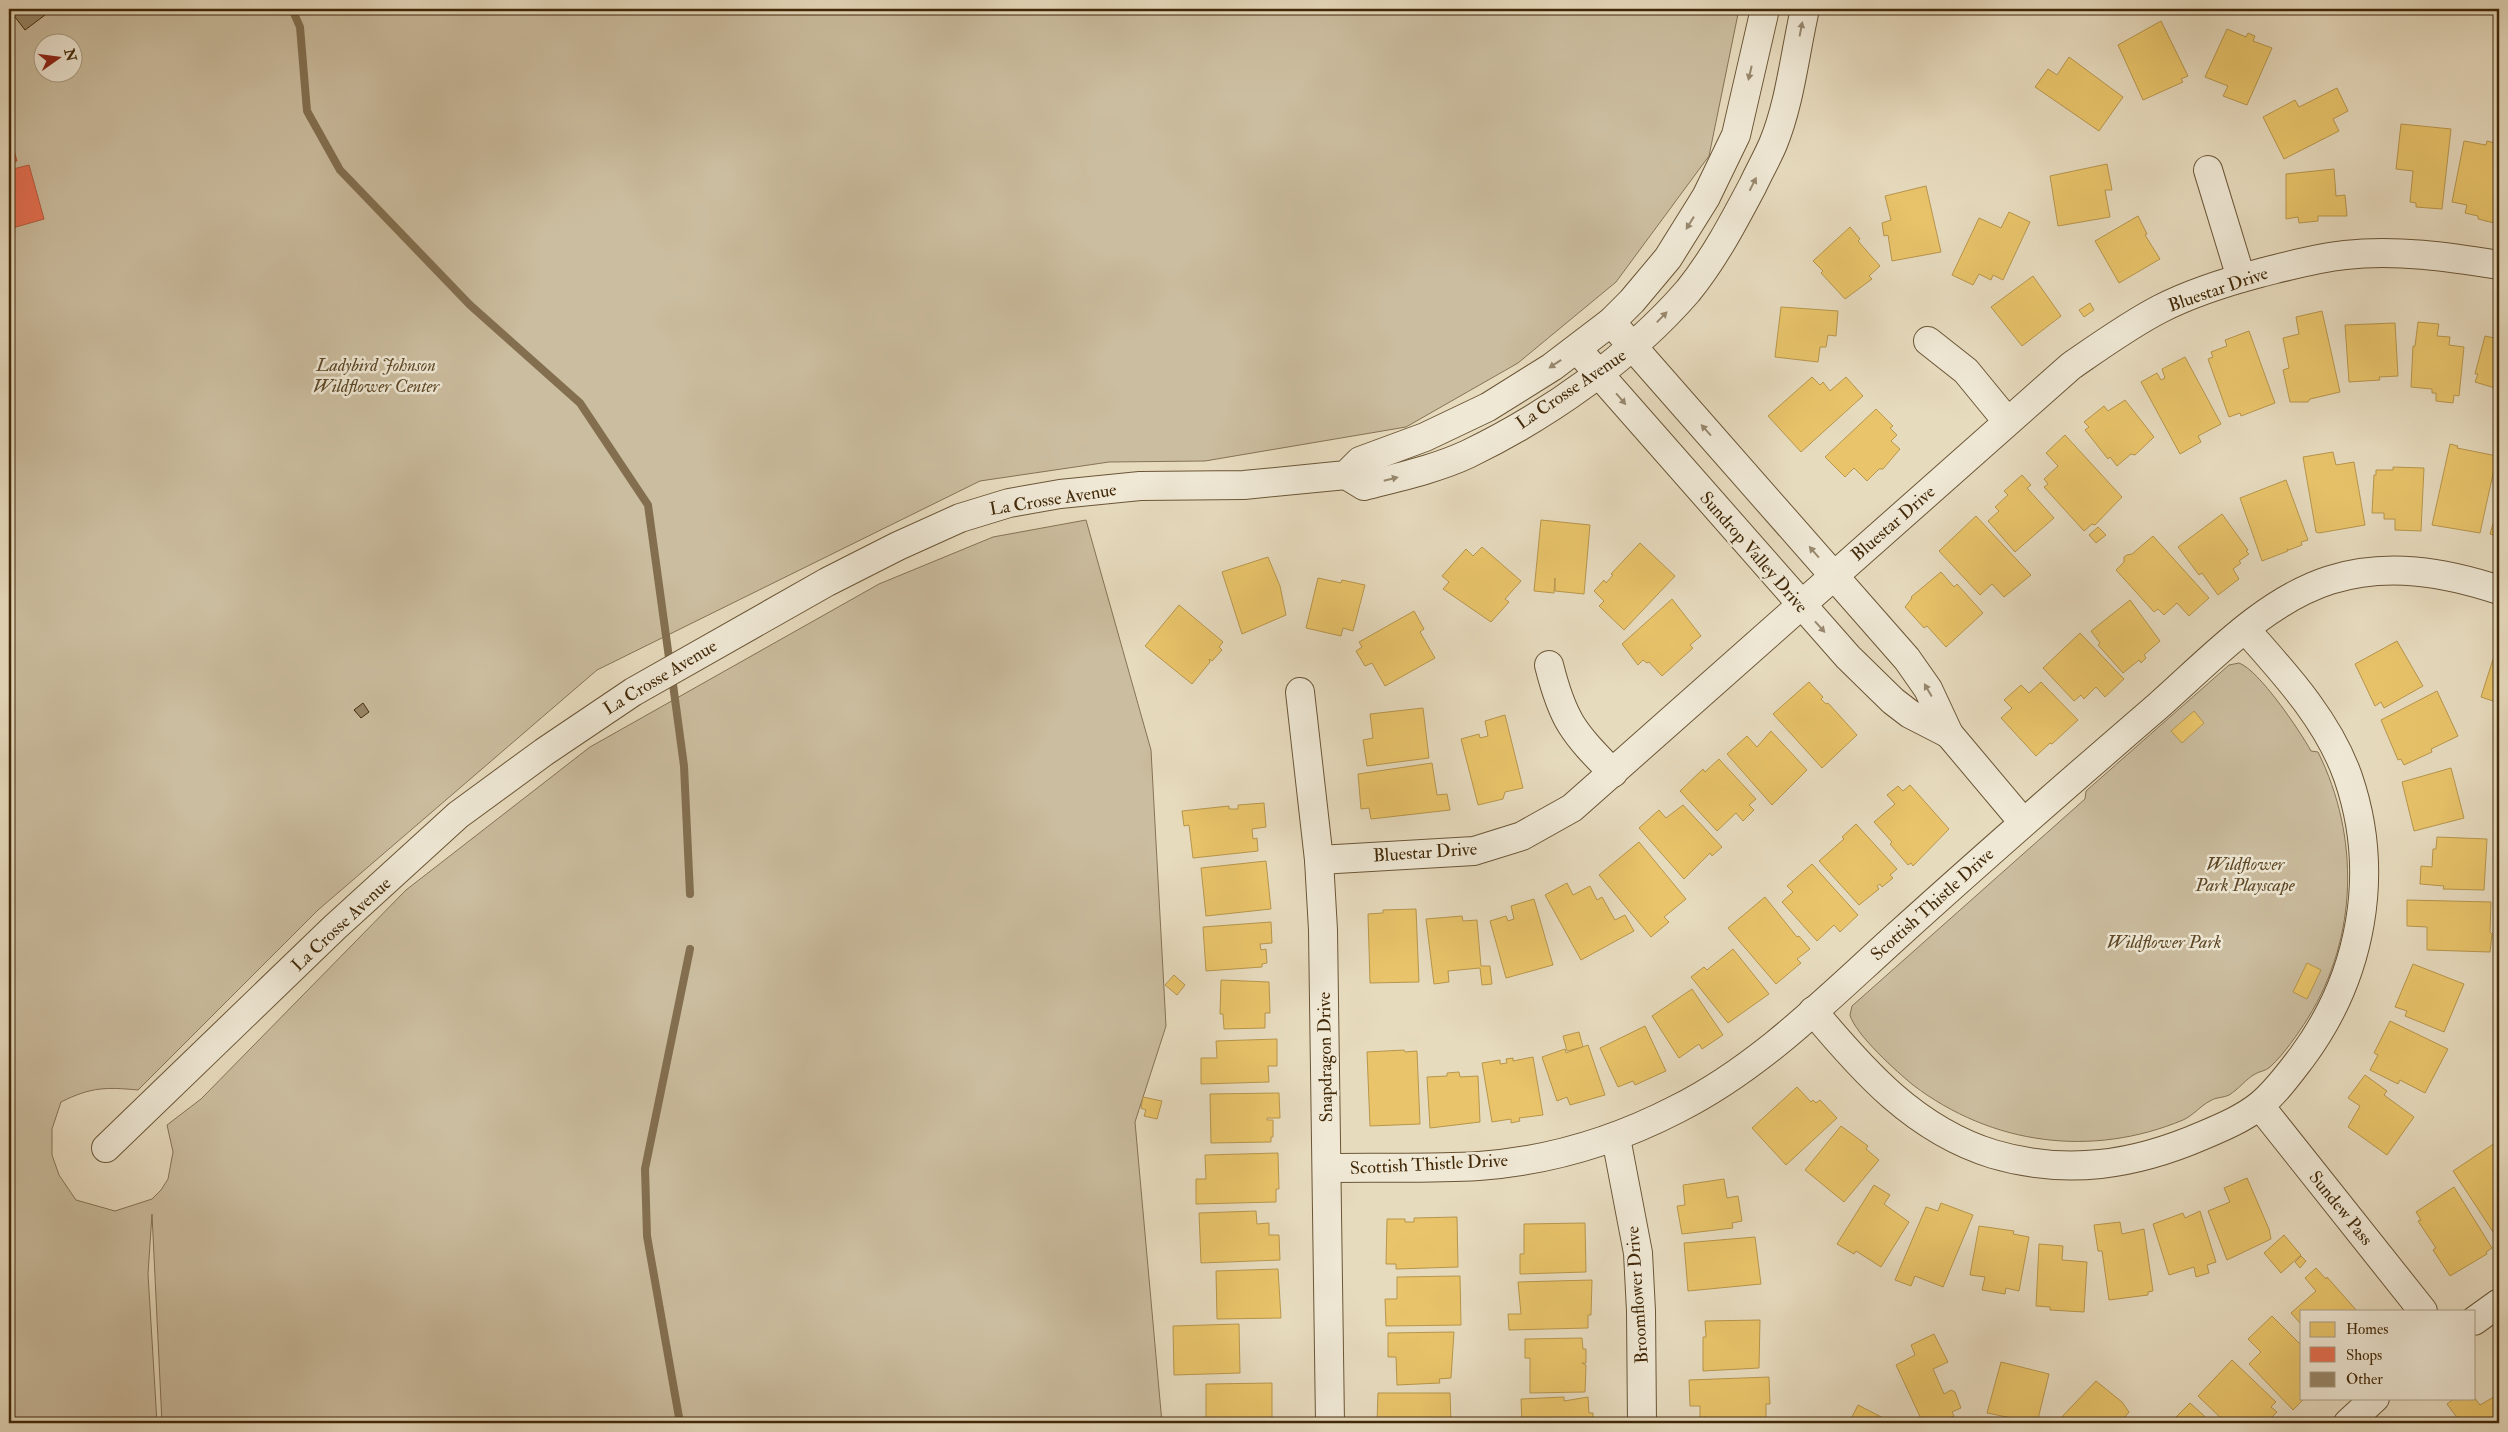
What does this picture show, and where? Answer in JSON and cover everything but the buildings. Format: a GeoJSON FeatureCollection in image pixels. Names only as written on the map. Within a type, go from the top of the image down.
{"type":"FeatureCollection","features":[{"type":"Feature","properties":{"kind":"street","name":"La Crosse Avenue"},"geometry":{"type":"LineString","coordinates":[[1346,475],[1360,462],[1425,437],[1488,407],[1577,350],[1611,322],[1668,258],[1706,197],[1736,135],[1765,9]]}},
{"type":"Feature","properties":{"kind":"street","name":"La Crosse Avenue"},"geometry":{"type":"LineString","coordinates":[[106,1148],[334,928],[458,815],[544,752],[633,692],[695,655],[827,582],[898,546],[960,518],[1009,503],[1060,494],[1140,486],[1244,485],[1346,475],[1364,486],[1402,476],[1468,454],[1532,418],[1599,375],[1633,348],[1688,290],[1724,239],[1773,144],[1792,76],[1805,9]]}},
{"type":"Feature","properties":{"kind":"street"},"geometry":{"type":"LineString","coordinates":[[2208,170],[2241,278]]}},
{"type":"Feature","properties":{"kind":"street","name":"Bluestar Drive"},"geometry":{"type":"LineString","coordinates":[[1318,860],[1453,854],[1494,846],[1522,836],[1572,808],[2071,366],[2124,329],[2161,308],[2193,294],[2241,278],[2301,263],[2345,255],[2443,256],[2499,265]]}},
{"type":"Feature","properties":{"kind":"street","name":"Sundrop Valley Drive"},"geometry":{"type":"LineString","coordinates":[[1611,322],[1834,575],[1917,674],[1928,688],[1949,734],[2023,822]]}},
{"type":"Feature","properties":{"kind":"street"},"geometry":{"type":"LineString","coordinates":[[1928,341],[1966,371],[2007,422]]}},
{"type":"Feature","properties":{"kind":"street","name":"Sundrop Valley Drive"},"geometry":{"type":"LineString","coordinates":[[1577,350],[1800,605],[1848,657],[1893,701],[1910,714],[1949,734]]}},
{"type":"Feature","properties":{"kind":"street","name":"Scottish Thistle Drive"},"geometry":{"type":"LineString","coordinates":[[1327,1168],[1482,1166],[1555,1154],[1616,1138],[1701,1096],[1754,1059],[1813,1011],[2023,822],[2277,605],[2329,580],[2363,572],[2391,569],[2420,571],[2448,576],[2499,590]]}},
{"type":"Feature","properties":{"kind":"street"},"geometry":{"type":"LineString","coordinates":[[1813,1011],[1880,1087],[1913,1114],[1962,1142],[1991,1153],[2015,1159],[2066,1166],[2090,1166],[2134,1159],[2191,1141],[2237,1120],[2260,1106],[2278,1087],[2315,1038],[2336,1000],[2357,945],[2363,908],[2364,872],[2362,838],[2355,801],[2347,774],[2336,750],[2305,699],[2246,630]]}},
{"type":"Feature","properties":{"kind":"street"},"geometry":{"type":"LineString","coordinates":[[1548,665],[1565,719],[1576,734],[1613,773]]}},
{"type":"Feature","properties":{"kind":"street","name":"Snapdragon Drive"},"geometry":{"type":"LineString","coordinates":[[1300,692],[1318,860],[1323,930],[1330,1423]]}},
{"type":"Feature","properties":{"kind":"street","name":"Sundew Pass"},"geometry":{"type":"LineString","coordinates":[[2260,1106],[2422,1310]]}},
{"type":"Feature","properties":{"kind":"street","name":"Broomflower Drive"},"geometry":{"type":"LineString","coordinates":[[1616,1138],[1638,1253],[1642,1423]]}},
{"type":"Feature","properties":{"kind":"street"},"geometry":{"type":"LineString","coordinates":[[2476,1319],[2499,1303]]}},
{"type":"Feature","properties":{"kind":"street"},"geometry":{"type":"LineString","coordinates":[[2348,1423],[2373,1400]]}},
{"type":"Feature","properties":{"kind":"green space","name":"Ladybird Johnson Wildflower Center"},"geometry":{"type":"Polygon","coordinates":[[[9,9],[1739,9],[1709,156],[1616,282],[1518,363],[1406,427],[1205,461],[1109,462],[980,481],[597,670],[318,910],[138,1090],[99,1089],[72,1097],[61,1102],[52,1129],[52,1155],[59,1175],[76,1200],[115,1211],[152,1199],[168,1179],[173,1152],[167,1125],[201,1099],[406,890],[590,747],[879,584],[993,537],[1086,520],[1151,750],[1166,1026],[1135,1122],[1162,1423],[162,1423],[152,1214],[148,1274],[157,1423],[9,1423],[9,9]]]}},
{"type":"Feature","properties":{"kind":"green space","name":"Wildflower Park"},"geometry":{"type":"Polygon","coordinates":[[[2239,663],[2247,668],[2268,689],[2289,716],[2311,751],[2318,752],[2332,785],[2341,818],[2346,852],[2348,886],[2344,921],[2337,954],[2325,987],[2308,1018],[2286,1050],[2268,1068],[2252,1076],[2229,1095],[2212,1100],[2183,1120],[2149,1132],[2114,1139],[2078,1141],[2043,1139],[2009,1132],[1976,1121],[1944,1105],[1913,1085],[1877,1052],[1853,1023],[1850,1015],[1852,1006],[2085,799],[2086,791],[2229,665],[2239,663]]]}},
{"type":"Feature","properties":{"kind":"waterway"},"geometry":{"type":"LineString","coordinates":[[292,9],[300,27],[307,111],[340,170],[470,305],[580,403],[648,505],[670,665]]}},
{"type":"Feature","properties":{"kind":"waterway"},"geometry":{"type":"LineString","coordinates":[[672,677],[684,766],[690,894]]}},
{"type":"Feature","properties":{"kind":"waterway"},"geometry":{"type":"LineString","coordinates":[[680,1423],[647,1236],[645,1169],[690,949]]}},
{"type":"Feature","properties":{"kind":"park label","name":"Wildflower Park Playscape"},"geometry":{"type":"Point","coordinates":[2245,874]}}]}
